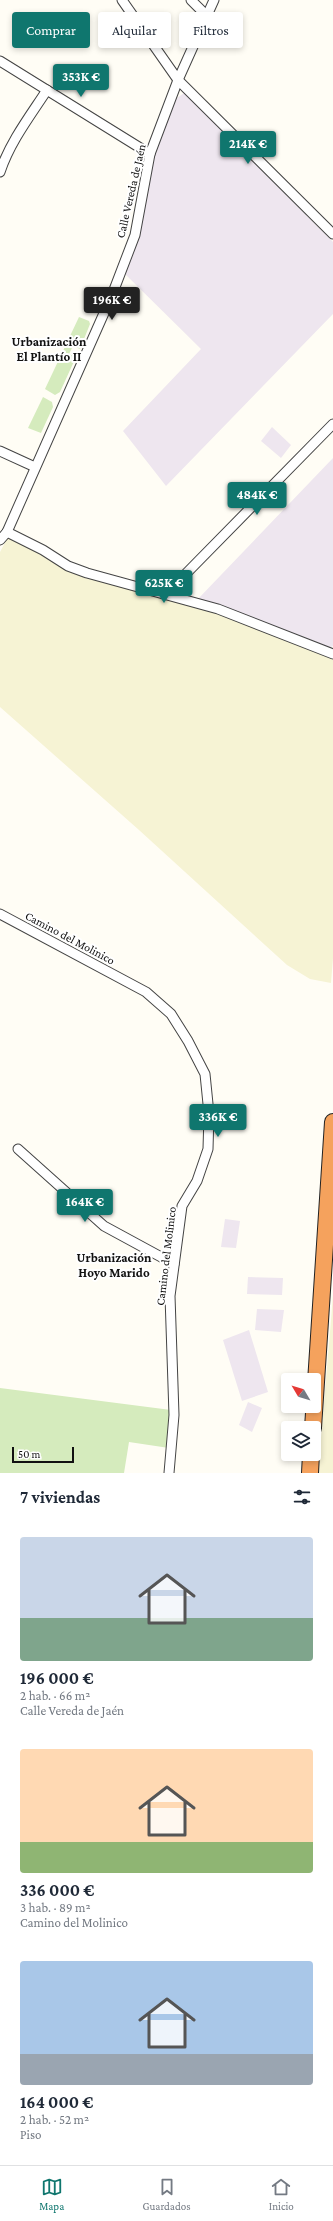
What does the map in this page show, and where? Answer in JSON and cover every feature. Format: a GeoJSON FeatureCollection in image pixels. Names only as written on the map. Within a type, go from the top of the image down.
{"type":"FeatureCollection","features":[{"type":"Feature","properties":{"kind":"highway"},"geometry":{"type":"LineString","coordinates":[[313,1421],[333,1122]]}},
{"type":"Feature","properties":{"kind":"highway"},"geometry":{"type":"LineString","coordinates":[[310,1473],[311,1461]]}},
{"type":"Feature","properties":{"kind":"street"},"geometry":{"type":"LineString","coordinates":[[122,0],[178,80],[333,234]]}},
{"type":"Feature","properties":{"kind":"street"},"geometry":{"type":"LineString","coordinates":[[191,0],[202,12]]}},
{"type":"Feature","properties":{"kind":"street","name":"Calle Vereda de Jaén"},"geometry":{"type":"LineString","coordinates":[[208,12],[214,0]]}},
{"type":"Feature","properties":{"kind":"street","name":"Calle Vereda de Jaén"},"geometry":{"type":"LineString","coordinates":[[0,540],[7,532],[112,295],[135,235],[150,154],[178,80],[192,48]]}},
{"type":"Feature","properties":{"kind":"street"},"geometry":{"type":"LineString","coordinates":[[0,61],[150,154]]}},
{"type":"Feature","properties":{"kind":"street"},"geometry":{"type":"LineString","coordinates":[[0,172],[3,161],[20,130],[47,90]]}},
{"type":"Feature","properties":{"kind":"street"},"geometry":{"type":"LineString","coordinates":[[166,594],[333,424]]}},
{"type":"Feature","properties":{"kind":"street"},"geometry":{"type":"LineString","coordinates":[[0,451],[35,468]]}},
{"type":"Feature","properties":{"kind":"street"},"geometry":{"type":"LineString","coordinates":[[7,532],[81,571],[218,609],[333,654]]}},
{"type":"Feature","properties":{"kind":"street","name":"Camino del Molinico"},"geometry":{"type":"LineString","coordinates":[[0,914],[146,992],[171,1014],[205,1074],[209,1114],[208,1150],[196,1181],[182,1206],[170,1296],[174,1415],[169,1473]]}},
{"type":"Feature","properties":{"kind":"street"},"geometry":{"type":"LineString","coordinates":[[18,1149],[104,1226],[174,1264]]}},
{"type":"Feature","properties":{"kind":"shaded area"},"geometry":{"type":"Polygon","coordinates":[[[184,93],[333,242],[333,314],[166,486],[123,431],[201,349],[125,274],[138,236],[156,151],[171,110],[177,98],[184,93]]]}},
{"type":"Feature","properties":{"kind":"shaded area"},"geometry":{"type":"Polygon","coordinates":[[[272,427],[291,445],[281,458],[261,441],[272,427]]]}},
{"type":"Feature","properties":{"kind":"shaded area"},"geometry":{"type":"Polygon","coordinates":[[[333,458],[333,646],[329,648],[285,630],[197,600],[333,458]]]}},
{"type":"Feature","properties":{"kind":"shaded area"},"geometry":{"type":"Polygon","coordinates":[[[8,537],[46,555],[228,617],[333,658],[333,958],[331,983],[310,979],[287,965],[139,830],[0,707],[0,552],[8,537]]]}},
{"type":"Feature","properties":{"kind":"shaded area"},"geometry":{"type":"Polygon","coordinates":[[[225,1219],[240,1221],[236,1248],[221,1247],[225,1219]]]}},
{"type":"Feature","properties":{"kind":"shaded area"},"geometry":{"type":"Polygon","coordinates":[[[248,1277],[283,1278],[282,1295],[247,1294],[248,1277]]]}},
{"type":"Feature","properties":{"kind":"shaded area"},"geometry":{"type":"Polygon","coordinates":[[[333,1294],[333,1473],[318,1473],[319,1461],[321,1461],[321,1438],[333,1294]]]}},
{"type":"Feature","properties":{"kind":"shaded area"},"geometry":{"type":"Polygon","coordinates":[[[257,1309],[284,1310],[281,1332],[255,1330],[257,1309]]]}},
{"type":"Feature","properties":{"kind":"shaded area"},"geometry":{"type":"Polygon","coordinates":[[[249,1330],[268,1392],[242,1401],[223,1340],[249,1330]]]}},
{"type":"Feature","properties":{"kind":"shaded area"},"geometry":{"type":"Polygon","coordinates":[[[248,1402],[262,1408],[252,1432],[239,1425],[248,1402]]]}},
{"type":"Feature","properties":{"kind":"green space"},"geometry":{"type":"Polygon","coordinates":[[[79,317],[89,321],[90,324],[80,349],[73,346],[69,354],[76,357],[60,392],[55,395],[45,389],[79,317]]]}},
{"type":"Feature","properties":{"kind":"green space"},"geometry":{"type":"Polygon","coordinates":[[[43,397],[52,402],[53,407],[41,433],[28,428],[43,397]]]}},
{"type":"Feature","properties":{"kind":"green space"},"geometry":{"type":"Polygon","coordinates":[[[0,1388],[171,1410],[169,1448],[129,1442],[124,1473],[0,1473],[0,1388]]]}},
{"type":"Feature","properties":{"kind":"district","name":"Urbanización El Plantío II"},"geometry":{"type":"Point","coordinates":[49,348]}},
{"type":"Feature","properties":{"kind":"district","name":"Urbanización Hoyo Marido"},"geometry":{"type":"Point","coordinates":[114,1264]}}]}
